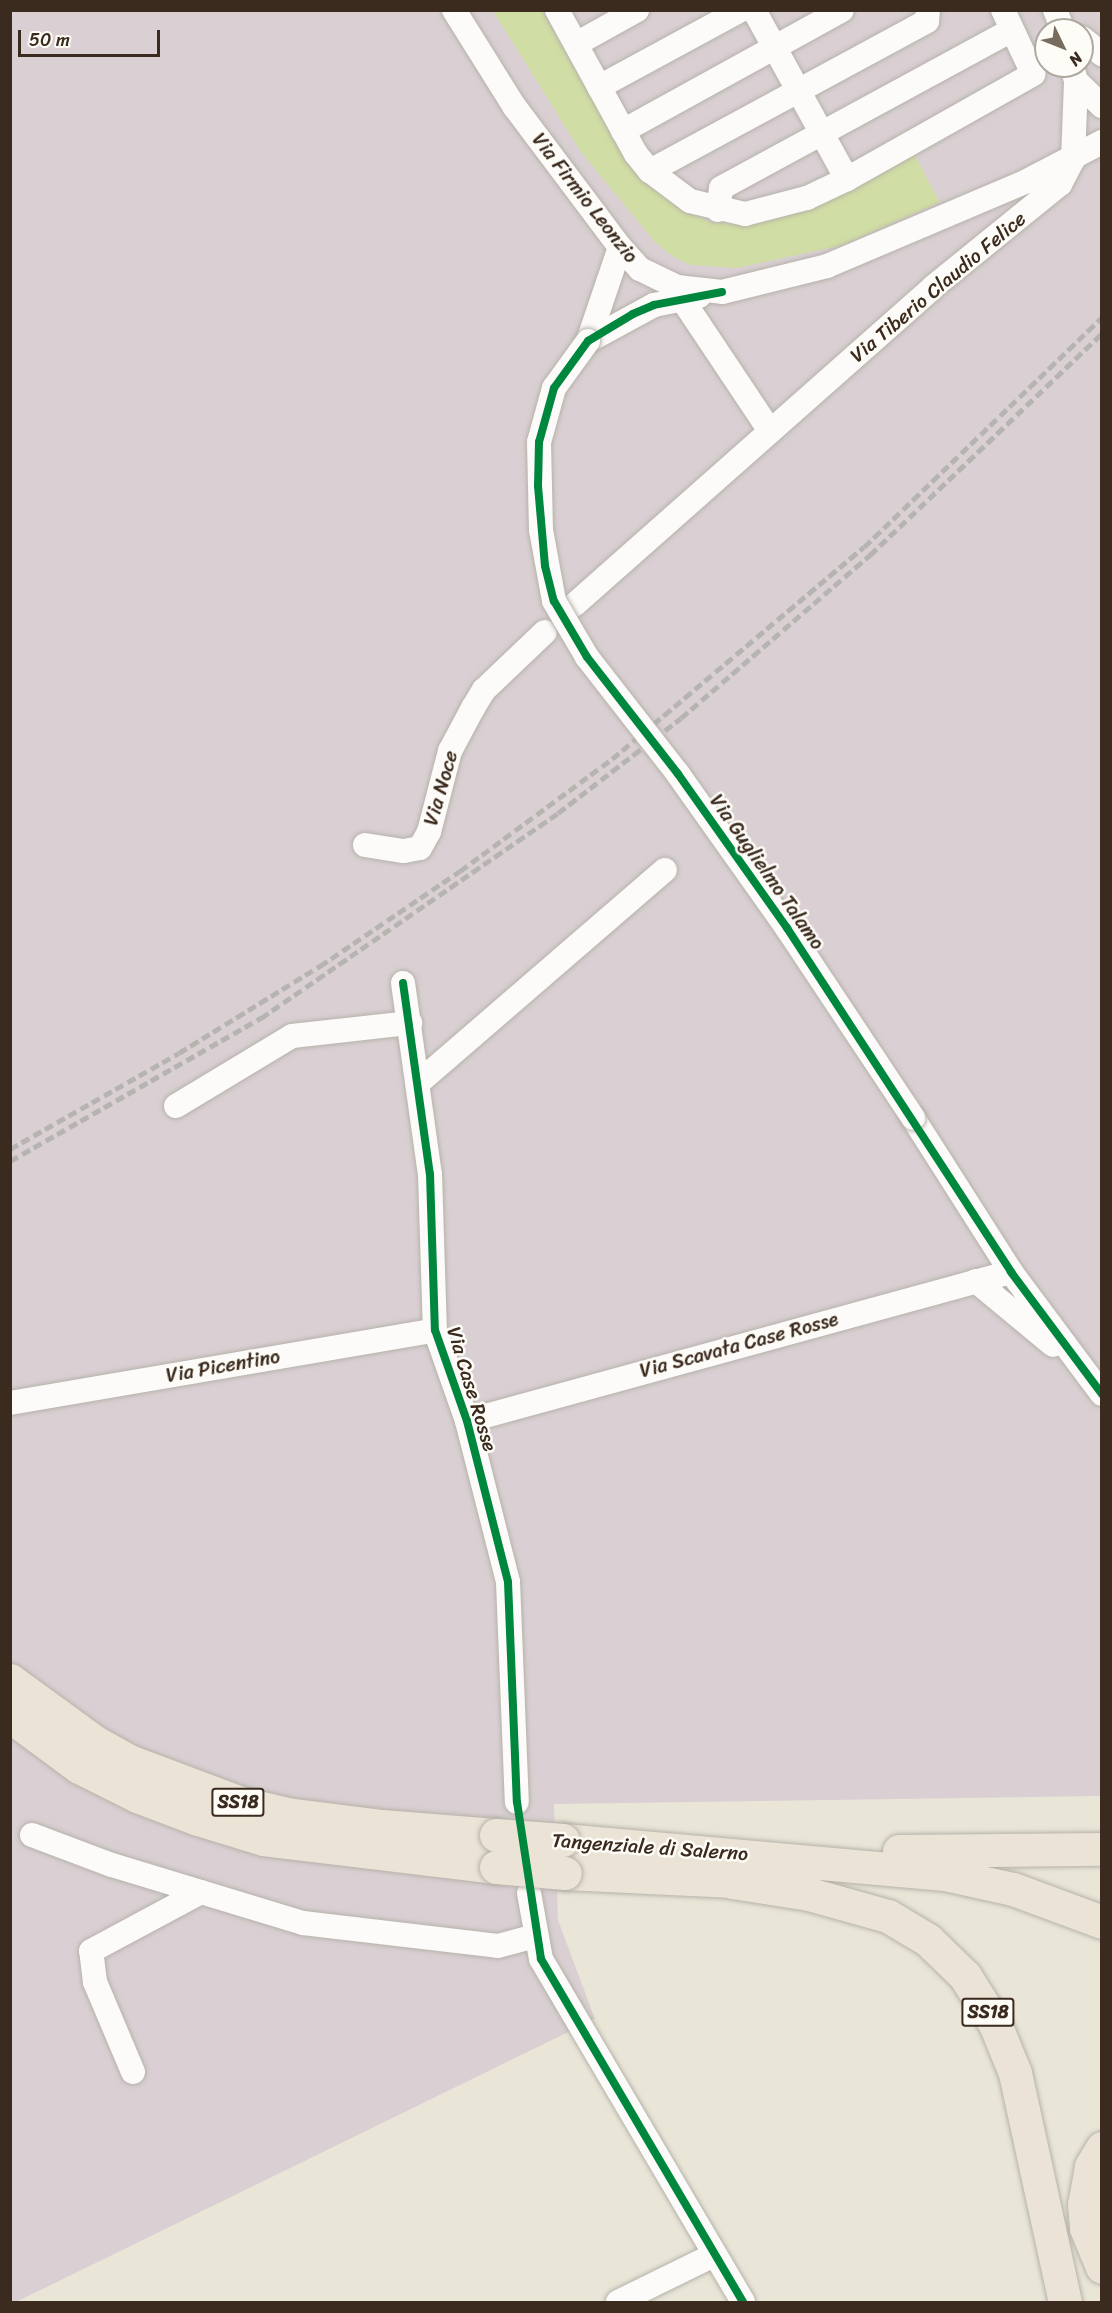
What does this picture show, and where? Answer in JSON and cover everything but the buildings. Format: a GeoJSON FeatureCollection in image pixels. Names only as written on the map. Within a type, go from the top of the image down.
{"type":"FeatureCollection","features":[{"type":"Feature","properties":{"kind":"highway","name":"Tangenziale di Salerno"},"geometry":{"type":"LineString","coordinates":[[10,1680],[69,1724],[129,1761],[242,1803],[287,1814],[382,1826],[496,1851],[565,1873],[738,1868],[945,1874],[1012,1889],[1101,1922]]}},
{"type":"Feature","properties":{"kind":"highway","name":"Tangenziale di Salerno"},"geometry":{"type":"LineString","coordinates":[[10,1716],[80,1767],[137,1796],[198,1819],[263,1839],[496,1851],[563,1840],[813,1881],[951,1893],[1026,1912],[1101,1941]]}},
{"type":"Feature","properties":{"kind":"highway","name":"SS18"},"geometry":{"type":"LineString","coordinates":[[738,1868],[1101,1849]]}},
{"type":"Feature","properties":{"kind":"highway","name":"SS18"},"geometry":{"type":"LineString","coordinates":[[738,1868],[809,1894],[888,1916],[928,1940],[965,1976],[995,2024],[1015,2073],[1065,2302]]}},
{"type":"Feature","properties":{"kind":"highway"},"geometry":{"type":"LineString","coordinates":[[1101,2148],[1091,2166],[1084,2204],[1086,2228],[1101,2267]]}},
{"type":"Feature","properties":{"kind":"street","name":"Via Firmio Leonzio"},"geometry":{"type":"LineString","coordinates":[[454,10],[514,106],[620,247],[640,269],[677,287],[722,292],[827,266],[1073,160]]}},
{"type":"Feature","properties":{"kind":"street"},"geometry":{"type":"LineString","coordinates":[[557,10],[622,131],[650,171],[690,201],[718,210],[745,214],[777,207],[847,179],[1033,74],[1007,20],[822,134],[721,188],[718,210]]}},
{"type":"Feature","properties":{"kind":"street"},"geometry":{"type":"LineString","coordinates":[[576,44],[638,10]]}},
{"type":"Feature","properties":{"kind":"street"},"geometry":{"type":"LineString","coordinates":[[599,87],[741,10]]}},
{"type":"Feature","properties":{"kind":"street"},"geometry":{"type":"LineString","coordinates":[[754,10],[847,179]]}},
{"type":"Feature","properties":{"kind":"street"},"geometry":{"type":"LineString","coordinates":[[622,131],[842,10]]}},
{"type":"Feature","properties":{"kind":"street"},"geometry":{"type":"LineString","coordinates":[[650,171],[927,21],[928,10]]}},
{"type":"Feature","properties":{"kind":"street"},"geometry":{"type":"LineString","coordinates":[[1073,160],[1074,78]]}},
{"type":"Feature","properties":{"kind":"street"},"geometry":{"type":"LineString","coordinates":[[1078,78],[1101,106]]}},
{"type":"Feature","properties":{"kind":"street","name":"Via Tiberio Claudio Felice"},"geometry":{"type":"LineString","coordinates":[[770,431],[933,287],[1060,184],[1073,160],[1101,142]]}},
{"type":"Feature","properties":{"kind":"street"},"geometry":{"type":"LineString","coordinates":[[588,341],[603,303],[620,247]]}},
{"type":"Feature","properties":{"kind":"street"},"geometry":{"type":"LineString","coordinates":[[603,303],[640,269]]}},
{"type":"Feature","properties":{"kind":"street"},"geometry":{"type":"LineString","coordinates":[[633,314],[640,302],[640,269]]}},
{"type":"Feature","properties":{"kind":"street"},"geometry":{"type":"LineString","coordinates":[[588,341],[633,314],[682,299],[722,292]]}},
{"type":"Feature","properties":{"kind":"street"},"geometry":{"type":"LineString","coordinates":[[574,606],[770,431],[682,299]]}},
{"type":"Feature","properties":{"kind":"street","name":"Via Guglielmo Talamo"},"geometry":{"type":"LineString","coordinates":[[588,341],[554,388],[539,442],[541,530],[554,601],[587,657],[678,774],[780,919],[913,1118],[1011,1272],[1101,1394]]}},
{"type":"Feature","properties":{"kind":"street","name":"Via Noce"},"geometry":{"type":"LineString","coordinates":[[365,845],[404,851],[420,848],[429,832],[450,751],[473,708],[484,690],[545,632]]}},
{"type":"Feature","properties":{"kind":"street"},"geometry":{"type":"LineString","coordinates":[[417,1083],[665,870]]}},
{"type":"Feature","properties":{"kind":"street","name":"Via Case Rosse"},"geometry":{"type":"LineString","coordinates":[[403,983],[430,1174],[435,1330],[467,1421],[508,1582],[517,1802]]}},
{"type":"Feature","properties":{"kind":"street"},"geometry":{"type":"LineString","coordinates":[[176,1106],[292,1036],[410,1023]]}},
{"type":"Feature","properties":{"kind":"street","name":"Via Scavata Case Rosse"},"geometry":{"type":"LineString","coordinates":[[467,1421],[1011,1272]]}},
{"type":"Feature","properties":{"kind":"street"},"geometry":{"type":"LineString","coordinates":[[976,1281],[1082,1368]]}},
{"type":"Feature","properties":{"kind":"street","name":"Via Picentino"},"geometry":{"type":"LineString","coordinates":[[10,1403],[435,1330]]}},
{"type":"Feature","properties":{"kind":"street"},"geometry":{"type":"LineString","coordinates":[[32,1835],[201,1892],[303,1923],[498,1946],[535,1936]]}},
{"type":"Feature","properties":{"kind":"street"},"geometry":{"type":"LineString","coordinates":[[133,2072],[95,1982],[92,1951],[201,1892]]}},
{"type":"Feature","properties":{"kind":"street"},"geometry":{"type":"LineString","coordinates":[[529,1893],[541,1959],[712,2256],[743,2302]]}},
{"type":"Feature","properties":{"kind":"street"},"geometry":{"type":"LineString","coordinates":[[618,2302],[712,2256]]}},
{"type":"Feature","properties":{"kind":"shaded area"},"geometry":{"type":"Polygon","coordinates":[[[11,11],[1101,11],[1101,1796],[554,1804],[558,1920],[595,2019],[16,2302],[11,2302],[11,11]]]}},
{"type":"Feature","properties":{"kind":"green space"},"geometry":{"type":"Polygon","coordinates":[[[493,11],[542,11],[627,158],[679,207],[710,222],[742,224],[913,153],[940,202],[843,245],[737,268],[690,265],[672,256],[654,241],[581,152],[493,11]]]}},
{"type":"Feature","properties":{"kind":"railway"},"geometry":{"type":"LineString","coordinates":[[10,1149],[179,1053],[320,966],[460,871],[612,759],[864,547],[1102,317]]}},
{"type":"Feature","properties":{"kind":"railway"},"geometry":{"type":"LineString","coordinates":[[10,1161],[261,1018],[558,813],[681,718],[870,555],[1102,333]]}},
{"type":"Feature","properties":{"kind":"cycle path"},"geometry":{"type":"LineString","coordinates":[[722,292],[654,305],[633,314],[588,341],[554,388],[539,442],[538,486],[545,566],[554,601],[587,657],[678,774],[787,928],[1011,1272],[1102,1394]]}},
{"type":"Feature","properties":{"kind":"cycle path"},"geometry":{"type":"LineString","coordinates":[[403,983],[430,1174],[435,1330],[467,1421],[508,1582],[517,1802],[541,1959],[743,2302]]}}]}
